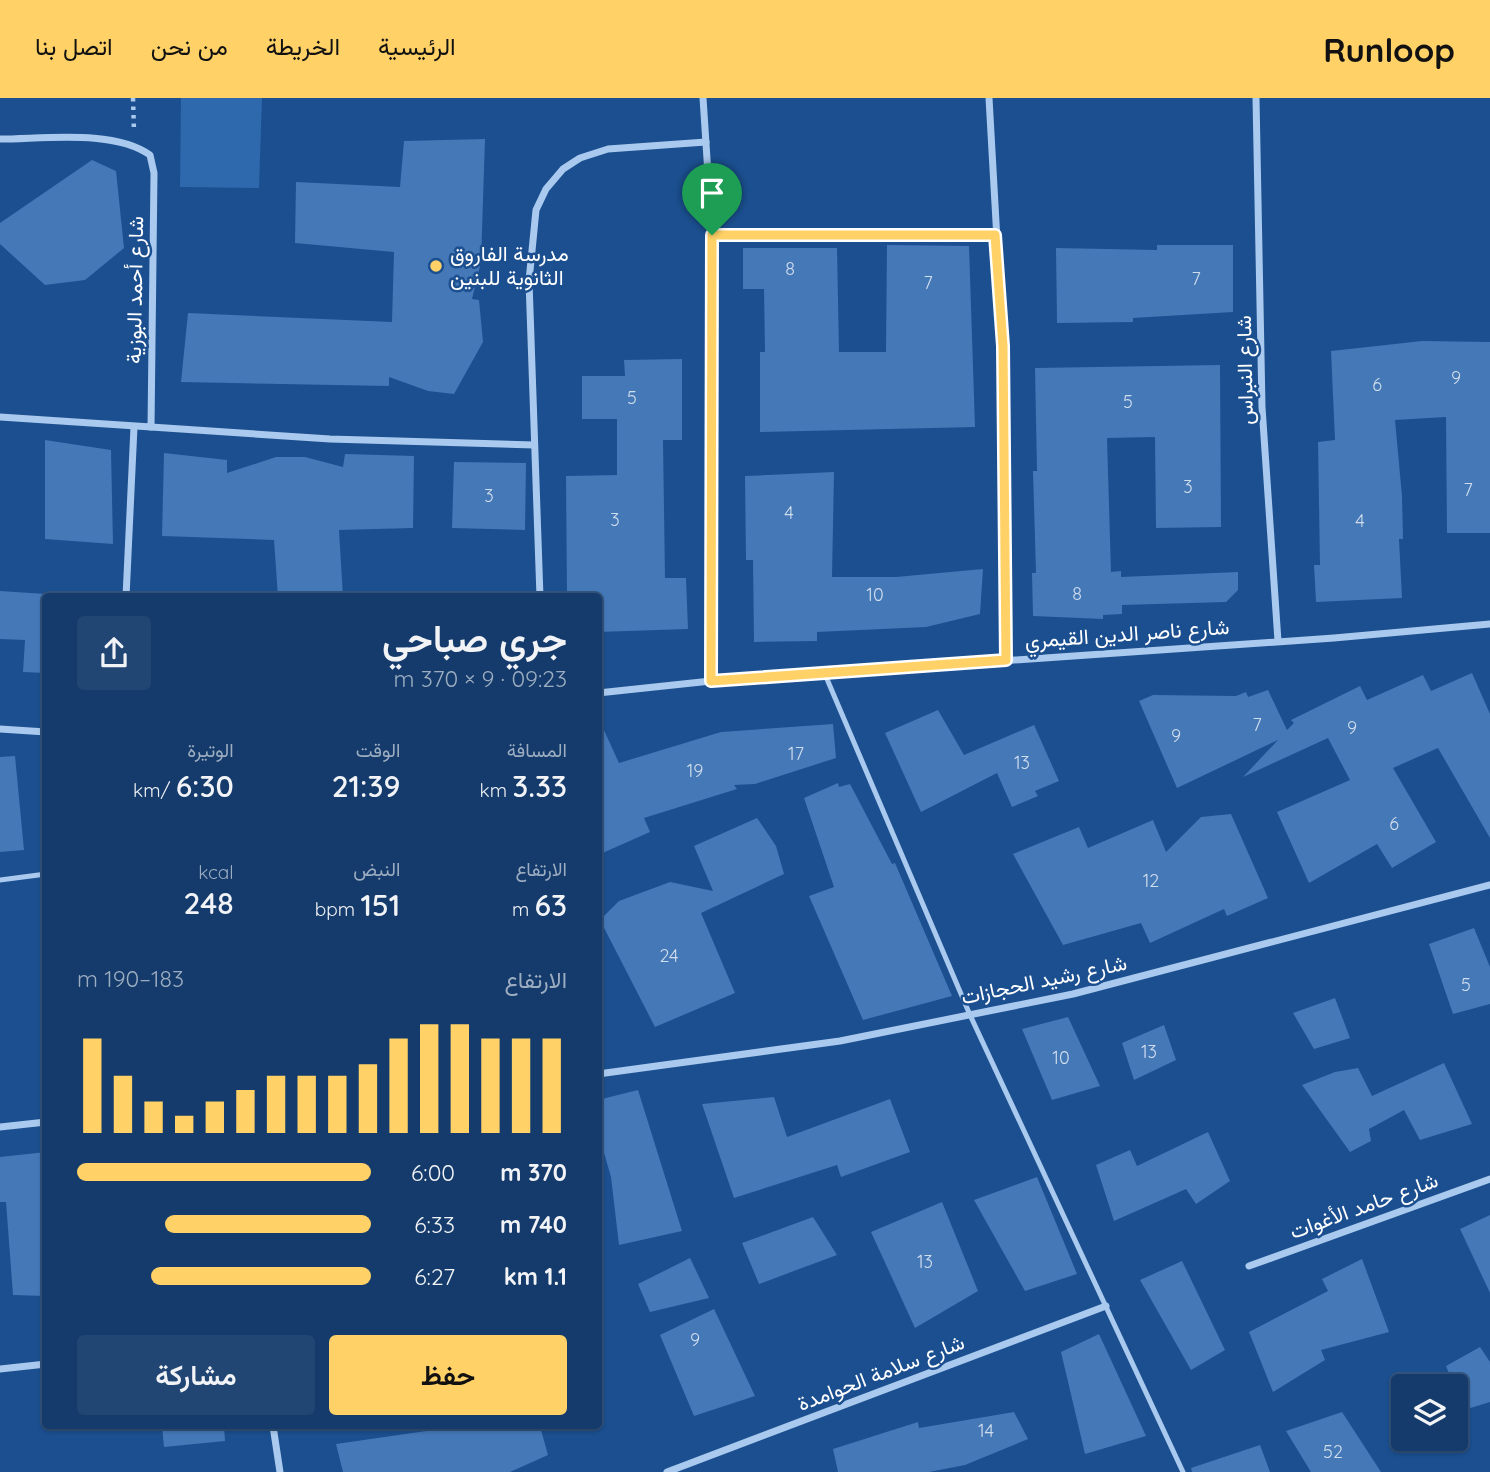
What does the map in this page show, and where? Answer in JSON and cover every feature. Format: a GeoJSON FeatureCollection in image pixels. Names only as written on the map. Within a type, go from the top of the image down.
{"type":"FeatureCollection","features":[{"type":"Feature","properties":{"kind":"street"},"geometry":{"type":"LineString","coordinates":[[703,98],[712,235],[711,681]]}},
{"type":"Feature","properties":{"kind":"street"},"geometry":{"type":"LineString","coordinates":[[989,98],[1003,346],[1006,660]]}},
{"type":"Feature","properties":{"kind":"street","name":"شارع النبراس"},"geometry":{"type":"LineString","coordinates":[[1256,98],[1262,407],[1278,641]]}},
{"type":"Feature","properties":{"kind":"street"},"geometry":{"type":"LineString","coordinates":[[0,139],[90,139],[134,145]]}},
{"type":"Feature","properties":{"kind":"street"},"geometry":{"type":"LineString","coordinates":[[540,593],[528,281],[536,210],[546,189],[571,164],[608,149],[706,142]]}},
{"type":"Feature","properties":{"kind":"street","name":"شارع أحمد البوزية"},"geometry":{"type":"LineString","coordinates":[[134,145],[150,155],[154,173],[151,428]]}},
{"type":"Feature","properties":{"kind":"street"},"geometry":{"type":"LineString","coordinates":[[0,417],[330,439],[534,445]]}},
{"type":"Feature","properties":{"kind":"street"},"geometry":{"type":"LineString","coordinates":[[126,593],[134,428]]}},
{"type":"Feature","properties":{"kind":"street","name":"شارع ناصر الدين القيمري"},"geometry":{"type":"LineString","coordinates":[[602,693],[824,672],[1490,624]]}},
{"type":"Feature","properties":{"kind":"street"},"geometry":{"type":"LineString","coordinates":[[0,729],[42,732]]}},
{"type":"Feature","properties":{"kind":"street","name":"شارع رشيد الحجازات"},"geometry":{"type":"LineString","coordinates":[[602,1073],[840,1041],[970,1015],[1192,965],[1490,885]]}},
{"type":"Feature","properties":{"kind":"street"},"geometry":{"type":"LineString","coordinates":[[0,1127],[42,1122]]}},
{"type":"Feature","properties":{"kind":"street","name":"شارع حامد الأغوات"},"geometry":{"type":"LineString","coordinates":[[1249,1266],[1490,1179]]}},
{"type":"Feature","properties":{"kind":"street","name":"شارع سلامة الحوامدة"},"geometry":{"type":"LineString","coordinates":[[667,1472],[1106,1306]]}},
{"type":"Feature","properties":{"kind":"street"},"geometry":{"type":"LineString","coordinates":[[0,1369],[42,1364]]}},
{"type":"Feature","properties":{"kind":"street"},"geometry":{"type":"LineString","coordinates":[[273,1429],[280,1472]]}},
{"type":"Feature","properties":{"kind":"lane"},"geometry":{"type":"LineString","coordinates":[[712,235],[995,235]]}},
{"type":"Feature","properties":{"kind":"lane"},"geometry":{"type":"LineString","coordinates":[[824,672],[970,1015],[1183,1472]]}},
{"type":"Feature","properties":{"kind":"lane"},"geometry":{"type":"LineString","coordinates":[[0,880],[42,875]]}},
{"type":"Feature","properties":{"kind":"path"},"geometry":{"type":"LineString","coordinates":[[133,98],[134,145]]}},
{"type":"Feature","properties":{"kind":"shaded area"},"geometry":{"type":"Polygon","coordinates":[[[181,98],[262,98],[259,188],[180,187],[181,98]]]}},
{"type":"Feature","properties":{"kind":"building","name":"مدرسة الفاروق الثانوية للبنين"},"geometry":{"type":"Polygon","coordinates":[[[485,139],[481,262],[472,299],[479,300],[483,342],[454,394],[428,391],[389,377],[389,386],[181,382],[188,313],[392,322],[394,252],[295,243],[296,182],[400,187],[404,141],[485,139]]]}},
{"type":"Feature","properties":{"kind":"building"},"geometry":{"type":"Polygon","coordinates":[[[92,160],[116,171],[124,248],[85,280],[45,285],[0,244],[0,223],[92,160]]]}},
{"type":"Feature","properties":{"kind":"building"},"geometry":{"type":"Polygon","coordinates":[[[887,245],[969,246],[975,427],[760,432],[760,352],[765,352],[764,289],[743,289],[743,248],[837,248],[839,352],[886,352],[887,245]]]}},
{"type":"Feature","properties":{"kind":"building"},"geometry":{"type":"Polygon","coordinates":[[[1157,245],[1233,245],[1233,312],[1133,318],[1133,322],[1057,323],[1056,248],[1157,250],[1157,245]]]}},
{"type":"Feature","properties":{"kind":"building"},"geometry":{"type":"Polygon","coordinates":[[[1422,341],[1490,342],[1490,533],[1447,533],[1446,417],[1395,420],[1402,496],[1403,539],[1399,539],[1402,598],[1316,602],[1314,565],[1320,565],[1318,442],[1335,440],[1331,351],[1422,341]]]}},
{"type":"Feature","properties":{"kind":"building"},"geometry":{"type":"Polygon","coordinates":[[[682,359],[682,440],[663,440],[665,578],[686,578],[688,629],[602,632],[602,593],[567,593],[566,476],[617,475],[617,419],[582,419],[582,376],[625,376],[624,360],[682,359]]]}},
{"type":"Feature","properties":{"kind":"building"},"geometry":{"type":"Polygon","coordinates":[[[1220,365],[1221,527],[1156,528],[1155,437],[1107,438],[1111,572],[1121,571],[1121,577],[1238,572],[1238,590],[1226,602],[1122,605],[1122,614],[1103,615],[1103,619],[1033,616],[1032,573],[1036,573],[1033,471],[1037,471],[1035,368],[1220,365]]]}},
{"type":"Feature","properties":{"kind":"building"},"geometry":{"type":"Polygon","coordinates":[[[45,440],[111,450],[113,544],[45,539],[45,440]]]}},
{"type":"Feature","properties":{"kind":"building"},"geometry":{"type":"Polygon","coordinates":[[[164,453],[227,460],[227,473],[276,457],[305,457],[343,467],[345,454],[414,456],[413,528],[339,530],[343,593],[278,593],[274,540],[162,536],[164,453]]]}},
{"type":"Feature","properties":{"kind":"building"},"geometry":{"type":"Polygon","coordinates":[[[454,462],[526,463],[525,530],[452,528],[454,462]]]}},
{"type":"Feature","properties":{"kind":"building"},"geometry":{"type":"Polygon","coordinates":[[[834,472],[832,577],[896,577],[983,569],[980,614],[926,627],[817,632],[817,641],[754,642],[753,560],[746,560],[745,476],[834,472]]]}},
{"type":"Feature","properties":{"kind":"building"},"geometry":{"type":"Polygon","coordinates":[[[0,591],[42,594],[42,673],[23,672],[25,640],[0,639],[0,591]]]}},
{"type":"Feature","properties":{"kind":"building"},"geometry":{"type":"Polygon","coordinates":[[[1472,673],[1490,714],[1490,838],[1438,748],[1393,768],[1436,842],[1392,868],[1377,844],[1309,883],[1277,812],[1350,780],[1328,738],[1243,777],[1278,740],[1177,788],[1139,701],[1153,695],[1236,696],[1246,692],[1248,697],[1268,690],[1287,730],[1294,723],[1291,720],[1360,686],[1367,700],[1423,675],[1431,691],[1472,673]]]}},
{"type":"Feature","properties":{"kind":"building"},"geometry":{"type":"Polygon","coordinates":[[[938,710],[964,755],[1034,725],[1059,781],[1035,791],[1038,796],[1012,807],[997,773],[921,812],[885,733],[938,710]]]}},
{"type":"Feature","properties":{"kind":"building"},"geometry":{"type":"Polygon","coordinates":[[[833,724],[836,758],[755,784],[734,785],[737,789],[644,818],[650,832],[602,853],[602,726],[619,763],[721,732],[833,724]]]}},
{"type":"Feature","properties":{"kind":"building"},"geometry":{"type":"Polygon","coordinates":[[[15,756],[24,850],[0,852],[0,757],[15,756]]]}},
{"type":"Feature","properties":{"kind":"building"},"geometry":{"type":"Polygon","coordinates":[[[838,783],[839,787],[850,784],[892,864],[895,863],[952,996],[863,1020],[809,896],[834,887],[804,798],[838,783]]]}},
{"type":"Feature","properties":{"kind":"building"},"geometry":{"type":"Polygon","coordinates":[[[1231,814],[1268,898],[1227,916],[1224,909],[1150,943],[1141,923],[1063,945],[1013,854],[1079,827],[1088,848],[1153,820],[1166,852],[1201,817],[1231,814]]]}},
{"type":"Feature","properties":{"kind":"building"},"geometry":{"type":"Polygon","coordinates":[[[757,818],[776,846],[784,874],[701,913],[735,993],[655,1027],[602,924],[602,918],[619,901],[670,882],[713,891],[694,846],[757,818]]]}},
{"type":"Feature","properties":{"kind":"building"},"geometry":{"type":"Polygon","coordinates":[[[1474,928],[1490,967],[1490,1004],[1453,1014],[1429,944],[1474,928]]]}},
{"type":"Feature","properties":{"kind":"building"},"geometry":{"type":"Polygon","coordinates":[[[1335,998],[1350,1038],[1314,1049],[1293,1013],[1335,998]]]}},
{"type":"Feature","properties":{"kind":"building"},"geometry":{"type":"Polygon","coordinates":[[[1068,1017],[1100,1086],[1052,1100],[1022,1029],[1068,1017]]]}},
{"type":"Feature","properties":{"kind":"building"},"geometry":{"type":"Polygon","coordinates":[[[1164,1025],[1176,1060],[1134,1080],[1122,1043],[1164,1025]]]}},
{"type":"Feature","properties":{"kind":"building"},"geometry":{"type":"Polygon","coordinates":[[[1444,1063],[1472,1124],[1420,1140],[1404,1110],[1369,1129],[1371,1141],[1350,1152],[1302,1085],[1335,1072],[1358,1068],[1372,1096],[1444,1063]]]}},
{"type":"Feature","properties":{"kind":"building"},"geometry":{"type":"Polygon","coordinates":[[[638,1090],[682,1231],[619,1245],[611,1177],[602,1146],[602,1099],[638,1090]]]}},
{"type":"Feature","properties":{"kind":"building"},"geometry":{"type":"Polygon","coordinates":[[[774,1097],[787,1137],[890,1099],[910,1152],[841,1177],[837,1165],[734,1198],[702,1104],[774,1097]]]}},
{"type":"Feature","properties":{"kind":"building"},"geometry":{"type":"Polygon","coordinates":[[[1208,1132],[1230,1181],[1196,1204],[1186,1189],[1114,1221],[1096,1165],[1130,1150],[1137,1166],[1208,1132]]]}},
{"type":"Feature","properties":{"kind":"building"},"geometry":{"type":"Polygon","coordinates":[[[42,1152],[42,1296],[13,1295],[6,1202],[0,1202],[0,1157],[42,1152]]]}},
{"type":"Feature","properties":{"kind":"building"},"geometry":{"type":"Polygon","coordinates":[[[1037,1177],[1077,1274],[1025,1291],[974,1200],[1037,1177]]]}},
{"type":"Feature","properties":{"kind":"building"},"geometry":{"type":"Polygon","coordinates":[[[942,1202],[978,1291],[915,1328],[871,1232],[942,1202]]]}},
{"type":"Feature","properties":{"kind":"building"},"geometry":{"type":"Polygon","coordinates":[[[1490,1215],[1490,1293],[1460,1229],[1490,1215]]]}},
{"type":"Feature","properties":{"kind":"building"},"geometry":{"type":"Polygon","coordinates":[[[813,1217],[837,1255],[759,1284],[742,1243],[813,1217]]]}},
{"type":"Feature","properties":{"kind":"building"},"geometry":{"type":"Polygon","coordinates":[[[690,1258],[709,1298],[650,1312],[638,1284],[690,1258]]]}},
{"type":"Feature","properties":{"kind":"building"},"geometry":{"type":"Polygon","coordinates":[[[1362,1259],[1389,1332],[1321,1350],[1325,1360],[1273,1392],[1249,1332],[1328,1291],[1322,1279],[1362,1259]]]}},
{"type":"Feature","properties":{"kind":"building"},"geometry":{"type":"Polygon","coordinates":[[[1182,1261],[1225,1350],[1191,1370],[1140,1280],[1182,1261]]]}},
{"type":"Feature","properties":{"kind":"building"},"geometry":{"type":"Polygon","coordinates":[[[714,1309],[755,1396],[694,1416],[660,1335],[714,1309]]]}},
{"type":"Feature","properties":{"kind":"building"},"geometry":{"type":"Polygon","coordinates":[[[1099,1334],[1146,1436],[1085,1454],[1061,1352],[1099,1334]]]}},
{"type":"Feature","properties":{"kind":"building"},"geometry":{"type":"Polygon","coordinates":[[[1480,1347],[1490,1362],[1490,1402],[1468,1409],[1468,1374],[1449,1374],[1446,1366],[1480,1347]]]}},
{"type":"Feature","properties":{"kind":"building"},"geometry":{"type":"Polygon","coordinates":[[[1014,1412],[1028,1439],[965,1465],[929,1472],[838,1472],[833,1449],[918,1422],[919,1428],[1014,1412]]]}},
{"type":"Feature","properties":{"kind":"building"},"geometry":{"type":"Polygon","coordinates":[[[1342,1412],[1381,1472],[1311,1472],[1286,1431],[1342,1412]]]}},
{"type":"Feature","properties":{"kind":"building"},"geometry":{"type":"Polygon","coordinates":[[[162,1429],[224,1429],[225,1441],[164,1447],[162,1429]]]}},
{"type":"Feature","properties":{"kind":"building"},"geometry":{"type":"Polygon","coordinates":[[[440,1429],[541,1429],[548,1455],[510,1472],[343,1472],[336,1444],[440,1429]]]}},
{"type":"Feature","properties":{"kind":"building"},"geometry":{"type":"Polygon","coordinates":[[[1260,1445],[1270,1472],[1192,1472],[1191,1468],[1260,1445]]]}},
{"type":"Feature","properties":{"kind":"place","name":"مدرسة الفاروق الثانوية للبنين"},"geometry":{"type":"Point","coordinates":[436,266]}},
{"type":"Feature","properties":{"kind":"route"},"geometry":{"type":"LineString","coordinates":[[712,235],[995,235],[1003,346],[1006,660],[711,681],[712,235]]}}]}
